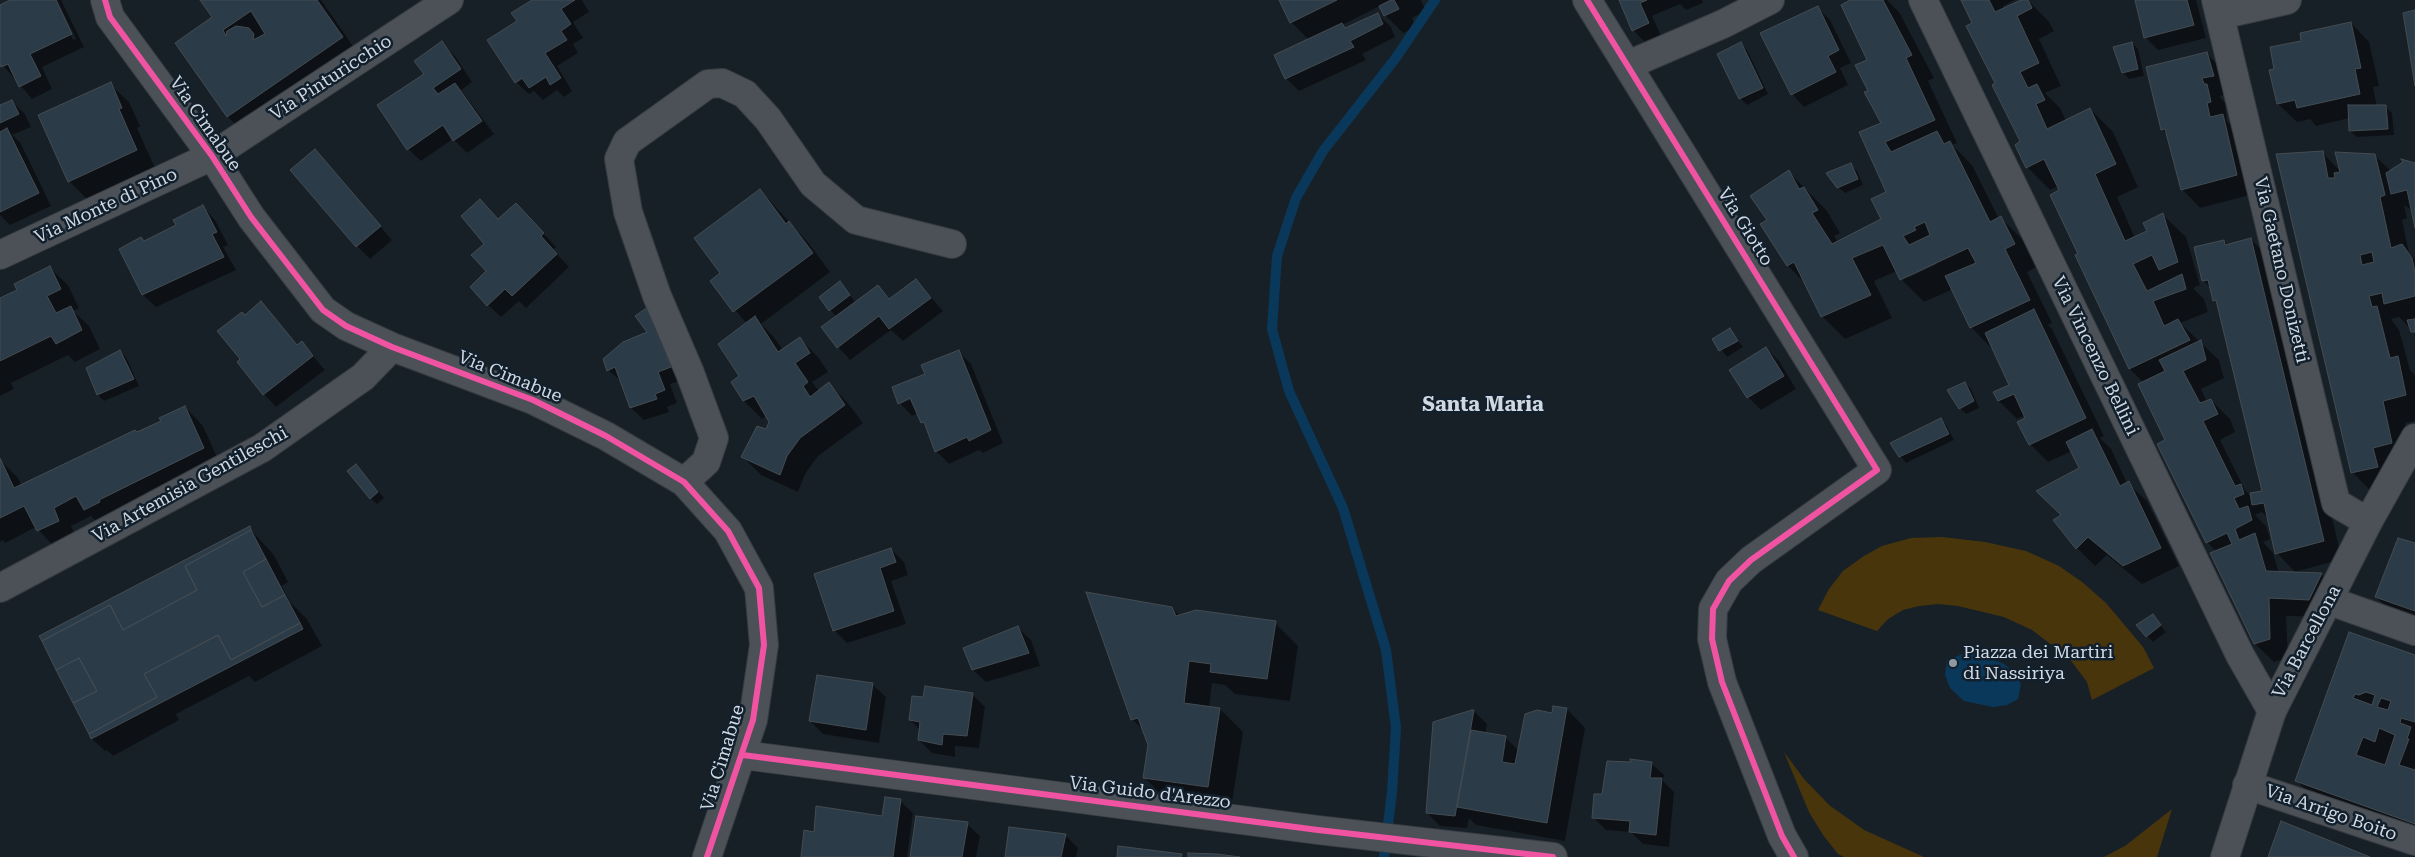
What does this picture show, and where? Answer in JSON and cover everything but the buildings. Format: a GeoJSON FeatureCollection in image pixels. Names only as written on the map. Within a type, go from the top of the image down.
{"type":"FeatureCollection","features":[{"type":"Feature","properties":{"kind":"street","name":"Via Cimabue"},"geometry":{"type":"LineString","coordinates":[[105,0],[110,17],[212,156],[251,217],[323,310],[346,326],[392,347],[533,400],[606,436],[684,482],[728,531],[758,588],[764,645],[753,720],[743,755],[707,857]]}},
{"type":"Feature","properties":{"kind":"street","name":"Via Pinturicchio"},"geometry":{"type":"LineString","coordinates":[[212,156],[449,0]]}},
{"type":"Feature","properties":{"kind":"street","name":"Via Giotto"},"geometry":{"type":"LineString","coordinates":[[1587,0],[1878,470],[1751,560],[1729,581],[1713,609],[1712,639],[1722,682],[1782,836],[1794,857]]}},
{"type":"Feature","properties":{"kind":"street"},"geometry":{"type":"LineString","coordinates":[[1628,65],[1723,24],[1770,0]]}},
{"type":"Feature","properties":{"kind":"street","name":"Via Vincenzo Bellini"},"geometry":{"type":"LineString","coordinates":[[1923,0],[2240,656],[2272,711]]}},
{"type":"Feature","properties":{"kind":"street"},"geometry":{"type":"LineString","coordinates":[[2218,7],[2287,0]]}},
{"type":"Feature","properties":{"kind":"street","name":"Via Gaetano Donizetti"},"geometry":{"type":"LineString","coordinates":[[2218,7],[2336,503],[2368,522]]}},
{"type":"Feature","properties":{"kind":"street"},"geometry":{"type":"LineString","coordinates":[[684,482],[706,462],[714,438],[690,373],[656,296],[628,212],[619,159],[627,142],[708,84],[722,83],[745,94],[768,120],[813,184],[856,220],[952,244]]}},
{"type":"Feature","properties":{"kind":"street","name":"Via Monte di Pino"},"geometry":{"type":"LineString","coordinates":[[0,256],[212,156]]}},
{"type":"Feature","properties":{"kind":"street","name":"Via Artemisia Gentileschi"},"geometry":{"type":"LineString","coordinates":[[0,588],[262,448],[363,377],[392,347]]}},
{"type":"Feature","properties":{"kind":"street","name":"Via Barcellona"},"geometry":{"type":"LineString","coordinates":[[2225,857],[2272,711],[2330,601],[2368,522],[2415,438]]}},
{"type":"Feature","properties":{"kind":"street"},"geometry":{"type":"LineString","coordinates":[[2330,601],[2415,631]]}},
{"type":"Feature","properties":{"kind":"street","name":"Via Guido d'Arezzo"},"geometry":{"type":"LineString","coordinates":[[743,755],[1318,830],[1553,857]]}},
{"type":"Feature","properties":{"kind":"street","name":"Via Arrigo Boito"},"geometry":{"type":"LineString","coordinates":[[2247,785],[2415,841]]}},
{"type":"Feature","properties":{"kind":"shaded area"},"geometry":{"type":"Polygon","coordinates":[[[1942,537],[1985,542],[2026,551],[2059,566],[2082,582],[2106,603],[2143,647],[2154,668],[2092,700],[2087,682],[2069,658],[2032,630],[2004,617],[1958,606],[1938,604],[1919,606],[1903,610],[1888,619],[1877,631],[1818,610],[1829,589],[1843,571],[1864,556],[1882,546],[1911,538],[1942,537]]]}},
{"type":"Feature","properties":{"kind":"shaded area"},"geometry":{"type":"Polygon","coordinates":[[[1784,752],[1804,779],[1829,805],[1864,830],[1924,857],[1844,857],[1838,854],[1823,835],[1809,812],[1784,752]]]}},
{"type":"Feature","properties":{"kind":"shaded area"},"geometry":{"type":"Polygon","coordinates":[[[2172,809],[2157,857],[2104,857],[2125,846],[2172,809]]]}},
{"type":"Feature","properties":{"kind":"water"},"geometry":{"type":"Polygon","coordinates":[[[1963,654],[1979,654],[2004,664],[2015,674],[2021,684],[2018,699],[2007,705],[1993,707],[1964,701],[1950,688],[1945,675],[1947,660],[1963,654]]]}},
{"type":"Feature","properties":{"kind":"waterway"},"geometry":{"type":"LineString","coordinates":[[1384,857],[1392,792],[1396,728],[1386,650],[1343,508],[1289,391],[1272,329],[1277,256],[1296,198],[1323,151],[1395,59],[1435,0]]}},
{"type":"Feature","properties":{"kind":"cycle path"},"geometry":{"type":"LineString","coordinates":[[105,0],[110,17],[212,156],[251,217],[323,310],[346,326],[392,347],[533,400],[606,436],[684,482],[728,531],[759,588],[764,645],[753,720],[707,857]]}},
{"type":"Feature","properties":{"kind":"cycle path"},"geometry":{"type":"LineString","coordinates":[[1587,0],[1877,470],[1751,560],[1729,581],[1713,609],[1712,639],[1722,682],[1782,836],[1794,857]]}},
{"type":"Feature","properties":{"kind":"cycle path"},"geometry":{"type":"LineString","coordinates":[[743,755],[1318,830],[1553,857]]}},
{"type":"Feature","properties":{"kind":"place","name":"Piazza dei Martiri di Nassiriya"},"geometry":{"type":"Point","coordinates":[1953,663]}},
{"type":"Feature","properties":{"kind":"district","name":"Santa Maria"},"geometry":{"type":"Point","coordinates":[1483,405]}}]}
